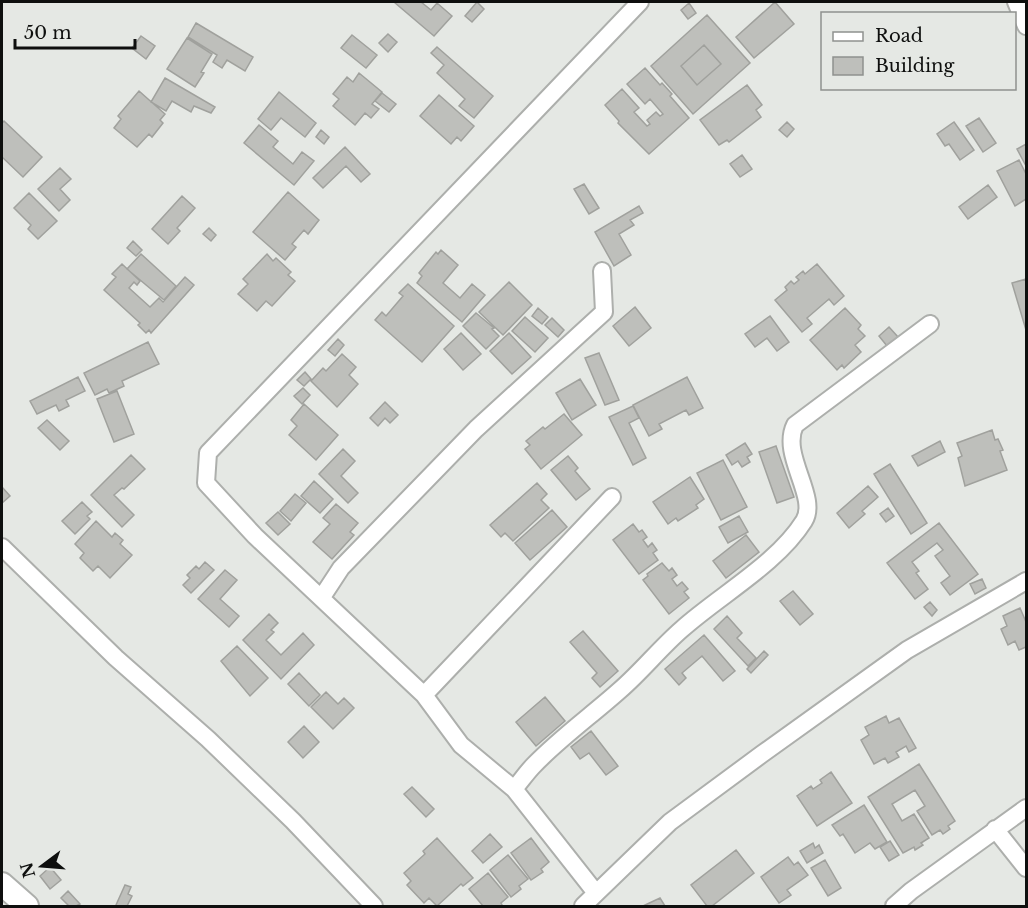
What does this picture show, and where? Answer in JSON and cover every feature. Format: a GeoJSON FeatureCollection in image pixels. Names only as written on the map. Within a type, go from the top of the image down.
{"type":"FeatureCollection","features":[{"type":"Feature","properties":{"kind":"main road"},"geometry":{"type":"LineString","coordinates":[[2,884],[27,906]]}},
{"type":"Feature","properties":{"kind":"street"},"geometry":{"type":"LineString","coordinates":[[596,893],[514,789],[461,745],[424,695],[255,536],[206,483],[208,453],[640,2]]}},
{"type":"Feature","properties":{"kind":"street"},"geometry":{"type":"LineString","coordinates":[[1016,2],[1026,26]]}},
{"type":"Feature","properties":{"kind":"street"},"geometry":{"type":"LineString","coordinates":[[322,597],[341,567],[476,429],[604,312],[602,271]]}},
{"type":"Feature","properties":{"kind":"street"},"geometry":{"type":"LineString","coordinates":[[514,789],[534,765],[623,688],[681,629],[767,563],[793,535],[806,519],[808,507],[792,451],[790,435],[795,425],[930,324]]}},
{"type":"Feature","properties":{"kind":"street"},"geometry":{"type":"LineString","coordinates":[[424,695],[612,497]]}},
{"type":"Feature","properties":{"kind":"street"},"geometry":{"type":"LineString","coordinates":[[2,547],[116,658],[216,747],[293,821],[374,906]]}},
{"type":"Feature","properties":{"kind":"street"},"geometry":{"type":"LineString","coordinates":[[584,906],[670,822],[762,754],[907,650],[1026,581]]}},
{"type":"Feature","properties":{"kind":"street"},"geometry":{"type":"LineString","coordinates":[[894,906],[911,891],[1026,808]]}},
{"type":"Feature","properties":{"kind":"street"},"geometry":{"type":"LineString","coordinates":[[995,829],[1026,868]]}},
{"type":"Feature","properties":{"kind":"building"},"geometry":{"type":"Polygon","coordinates":[[[394,2],[421,2],[431,10],[437,3],[452,16],[434,36],[394,2]]]}},
{"type":"Feature","properties":{"kind":"building"},"geometry":{"type":"Polygon","coordinates":[[[477,2],[484,9],[472,22],[465,16],[477,2]]]}},
{"type":"Feature","properties":{"kind":"building"},"geometry":{"type":"Polygon","coordinates":[[[775,2],[794,24],[754,58],[736,37],[775,2]]]}},
{"type":"Feature","properties":{"kind":"building"},"geometry":{"type":"Polygon","coordinates":[[[689,3],[696,13],[688,19],[681,10],[689,3]]]}},
{"type":"Feature","properties":{"kind":"building"},"geometry":{"type":"Polygon","coordinates":[[[707,15],[750,63],[693,114],[651,66],[707,15]],[[704,45],[681,66],[697,85],[721,64],[704,45]]]}},
{"type":"Feature","properties":{"kind":"building"},"geometry":{"type":"Polygon","coordinates":[[[196,23],[253,57],[245,71],[227,60],[222,68],[213,62],[217,55],[188,37],[196,23]]]}},
{"type":"Feature","properties":{"kind":"building"},"geometry":{"type":"Polygon","coordinates":[[[388,34],[397,42],[388,52],[379,43],[388,34]]]}},
{"type":"Feature","properties":{"kind":"building"},"geometry":{"type":"Polygon","coordinates":[[[352,35],[377,55],[366,68],[341,48],[352,35]]]}},
{"type":"Feature","properties":{"kind":"building"},"geometry":{"type":"Polygon","coordinates":[[[141,36],[155,46],[146,59],[132,48],[141,36]]]}},
{"type":"Feature","properties":{"kind":"building"},"geometry":{"type":"Polygon","coordinates":[[[187,38],[212,54],[195,87],[167,69],[187,38]]]}},
{"type":"Feature","properties":{"kind":"building"},"geometry":{"type":"Polygon","coordinates":[[[704,45],[721,64],[697,85],[681,66],[704,45]]]}},
{"type":"Feature","properties":{"kind":"building"},"geometry":{"type":"Polygon","coordinates":[[[437,47],[493,96],[474,118],[459,106],[465,99],[437,73],[444,65],[431,53],[437,47]]]}},
{"type":"Feature","properties":{"kind":"building"},"geometry":{"type":"Polygon","coordinates":[[[645,68],[660,85],[662,83],[672,94],[670,96],[689,118],[649,154],[618,123],[619,121],[605,105],[622,89],[639,108],[634,112],[647,126],[650,124],[647,120],[656,112],[660,116],[663,114],[650,99],[645,104],[627,84],[645,68]]]}},
{"type":"Feature","properties":{"kind":"building"},"geometry":{"type":"Polygon","coordinates":[[[359,73],[382,92],[372,104],[379,109],[371,118],[365,113],[355,125],[333,106],[339,99],[333,94],[347,77],[353,82],[359,73]]]}},
{"type":"Feature","properties":{"kind":"building"},"geometry":{"type":"Polygon","coordinates":[[[165,78],[215,107],[211,113],[194,106],[191,112],[172,101],[166,111],[151,102],[165,78]]]}},
{"type":"Feature","properties":{"kind":"building"},"geometry":{"type":"Polygon","coordinates":[[[747,85],[762,105],[756,110],[761,117],[729,142],[727,140],[719,145],[700,120],[747,85]]]}},
{"type":"Feature","properties":{"kind":"building"},"geometry":{"type":"Polygon","coordinates":[[[139,91],[165,114],[160,120],[163,123],[152,137],[149,134],[137,147],[114,128],[121,119],[118,116],[139,91]]]}},
{"type":"Feature","properties":{"kind":"building"},"geometry":{"type":"Polygon","coordinates":[[[279,92],[316,123],[305,137],[281,118],[271,130],[258,119],[279,92]]]}},
{"type":"Feature","properties":{"kind":"building"},"geometry":{"type":"Polygon","coordinates":[[[382,93],[396,104],[389,112],[375,101],[382,93]]]}},
{"type":"Feature","properties":{"kind":"building"},"geometry":{"type":"Polygon","coordinates":[[[439,95],[474,126],[461,141],[457,137],[451,144],[420,116],[439,95]]]}},
{"type":"Feature","properties":{"kind":"building"},"geometry":{"type":"Polygon","coordinates":[[[979,118],[996,143],[983,152],[966,126],[979,118]]]}},
{"type":"Feature","properties":{"kind":"building"},"geometry":{"type":"Polygon","coordinates":[[[4,121],[42,157],[23,177],[2,157],[2,123],[4,121]]]}},
{"type":"Feature","properties":{"kind":"building"},"geometry":{"type":"Polygon","coordinates":[[[787,122],[794,129],[787,137],[779,130],[787,122]]]}},
{"type":"Feature","properties":{"kind":"building"},"geometry":{"type":"Polygon","coordinates":[[[954,122],[974,150],[960,160],[949,144],[945,146],[937,134],[954,122]]]}},
{"type":"Feature","properties":{"kind":"building"},"geometry":{"type":"Polygon","coordinates":[[[259,125],[278,141],[273,147],[293,164],[302,152],[314,161],[294,185],[244,143],[259,125]]]}},
{"type":"Feature","properties":{"kind":"building"},"geometry":{"type":"Polygon","coordinates":[[[321,130],[329,137],[324,144],[316,137],[321,130]]]}},
{"type":"Feature","properties":{"kind":"building"},"geometry":{"type":"Polygon","coordinates":[[[1026,144],[1026,163],[1025,164],[1017,149],[1026,144]]]}},
{"type":"Feature","properties":{"kind":"building"},"geometry":{"type":"Polygon","coordinates":[[[345,147],[370,174],[361,182],[346,166],[323,188],[313,178],[345,147]]]}},
{"type":"Feature","properties":{"kind":"building"},"geometry":{"type":"Polygon","coordinates":[[[742,155],[752,169],[740,177],[730,164],[742,155]]]}},
{"type":"Feature","properties":{"kind":"building"},"geometry":{"type":"Polygon","coordinates":[[[1019,160],[1026,174],[1026,199],[1015,206],[997,171],[1019,160]]]}},
{"type":"Feature","properties":{"kind":"building"},"geometry":{"type":"Polygon","coordinates":[[[60,168],[71,179],[60,189],[70,200],[59,211],[38,189],[60,168]]]}},
{"type":"Feature","properties":{"kind":"building"},"geometry":{"type":"Polygon","coordinates":[[[584,184],[599,208],[589,214],[574,189],[584,184]]]}},
{"type":"Feature","properties":{"kind":"building"},"geometry":{"type":"Polygon","coordinates":[[[988,185],[997,197],[968,219],[959,207],[988,185]]]}},
{"type":"Feature","properties":{"kind":"building"},"geometry":{"type":"Polygon","coordinates":[[[288,192],[319,220],[308,234],[304,230],[292,244],[296,247],[285,260],[253,232],[288,192]]]}},
{"type":"Feature","properties":{"kind":"building"},"geometry":{"type":"Polygon","coordinates":[[[29,193],[57,221],[38,239],[28,229],[31,225],[14,208],[29,193]]]}},
{"type":"Feature","properties":{"kind":"building"},"geometry":{"type":"Polygon","coordinates":[[[182,196],[195,208],[177,228],[180,231],[168,244],[152,229],[182,196]]]}},
{"type":"Feature","properties":{"kind":"building"},"geometry":{"type":"Polygon","coordinates":[[[639,206],[643,213],[630,220],[634,225],[619,234],[631,255],[614,266],[595,232],[639,206]]]}},
{"type":"Feature","properties":{"kind":"building"},"geometry":{"type":"Polygon","coordinates":[[[209,228],[216,235],[211,241],[203,234],[209,228]]]}},
{"type":"Feature","properties":{"kind":"building"},"geometry":{"type":"Polygon","coordinates":[[[133,241],[142,250],[136,256],[127,248],[133,241]]]}},
{"type":"Feature","properties":{"kind":"building"},"geometry":{"type":"Polygon","coordinates":[[[441,250],[458,265],[443,283],[460,298],[472,284],[485,295],[462,322],[417,283],[422,276],[419,273],[436,252],[438,254],[441,250]]]}},
{"type":"Feature","properties":{"kind":"building"},"geometry":{"type":"Polygon","coordinates":[[[141,254],[176,286],[164,300],[127,269],[141,254]]]}},
{"type":"Feature","properties":{"kind":"building"},"geometry":{"type":"Polygon","coordinates":[[[267,254],[273,261],[276,258],[291,272],[288,275],[295,281],[272,306],[266,301],[257,311],[238,294],[248,284],[243,279],[267,254]]]}},
{"type":"Feature","properties":{"kind":"building"},"geometry":{"type":"Polygon","coordinates":[[[122,264],[140,281],[137,285],[134,282],[129,288],[150,307],[159,298],[163,302],[185,277],[194,285],[151,333],[149,330],[146,333],[138,325],[140,323],[104,290],[116,277],[112,274],[122,264]]]}},
{"type":"Feature","properties":{"kind":"building"},"geometry":{"type":"Polygon","coordinates":[[[817,264],[844,296],[834,305],[829,299],[807,318],[812,324],[802,332],[775,300],[787,290],[785,287],[791,281],[794,284],[799,280],[796,277],[803,271],[805,274],[817,264]]]}},
{"type":"Feature","properties":{"kind":"building"},"geometry":{"type":"Polygon","coordinates":[[[1026,279],[1026,330],[1012,283],[1026,279]]]}},
{"type":"Feature","properties":{"kind":"building"},"geometry":{"type":"Polygon","coordinates":[[[509,282],[532,305],[503,335],[479,312],[509,282]]]}},
{"type":"Feature","properties":{"kind":"building"},"geometry":{"type":"Polygon","coordinates":[[[408,284],[454,326],[422,362],[375,320],[382,312],[386,316],[403,296],[399,293],[408,284]]]}},
{"type":"Feature","properties":{"kind":"building"},"geometry":{"type":"Polygon","coordinates":[[[635,307],[651,328],[629,346],[613,326],[635,307]]]}},
{"type":"Feature","properties":{"kind":"building"},"geometry":{"type":"Polygon","coordinates":[[[538,308],[548,317],[542,324],[532,316],[538,308]]]}},
{"type":"Feature","properties":{"kind":"building"},"geometry":{"type":"Polygon","coordinates":[[[845,308],[861,325],[858,329],[865,336],[855,345],[861,352],[844,368],[842,365],[837,370],[810,340],[845,308]]]}},
{"type":"Feature","properties":{"kind":"building"},"geometry":{"type":"Polygon","coordinates":[[[476,313],[494,328],[492,329],[499,336],[486,349],[463,326],[476,313]]]}},
{"type":"Feature","properties":{"kind":"building"},"geometry":{"type":"Polygon","coordinates":[[[770,316],[789,342],[777,351],[767,338],[755,347],[745,334],[770,316]]]}},
{"type":"Feature","properties":{"kind":"building"},"geometry":{"type":"Polygon","coordinates":[[[525,317],[548,338],[535,352],[512,331],[525,317]]]}},
{"type":"Feature","properties":{"kind":"building"},"geometry":{"type":"Polygon","coordinates":[[[552,318],[564,330],[558,337],[545,325],[552,318]]]}},
{"type":"Feature","properties":{"kind":"building"},"geometry":{"type":"Polygon","coordinates":[[[889,327],[898,337],[887,346],[879,336],[889,327]]]}},
{"type":"Feature","properties":{"kind":"building"},"geometry":{"type":"Polygon","coordinates":[[[461,333],[481,354],[463,370],[444,349],[461,333]]]}},
{"type":"Feature","properties":{"kind":"building"},"geometry":{"type":"Polygon","coordinates":[[[509,333],[531,357],[512,374],[490,351],[509,333]]]}},
{"type":"Feature","properties":{"kind":"building"},"geometry":{"type":"Polygon","coordinates":[[[338,339],[344,345],[335,356],[328,350],[338,339]]]}},
{"type":"Feature","properties":{"kind":"building"},"geometry":{"type":"Polygon","coordinates":[[[148,342],[159,364],[122,381],[124,386],[109,393],[107,389],[95,395],[84,373],[148,342]]]}},
{"type":"Feature","properties":{"kind":"building"},"geometry":{"type":"Polygon","coordinates":[[[599,353],[619,400],[605,405],[585,358],[599,353]]]}},
{"type":"Feature","properties":{"kind":"building"},"geometry":{"type":"Polygon","coordinates":[[[342,354],[356,367],[349,375],[358,384],[337,407],[311,381],[323,368],[326,371],[342,354]]]}},
{"type":"Feature","properties":{"kind":"building"},"geometry":{"type":"Polygon","coordinates":[[[305,372],[311,379],[304,386],[297,380],[305,372]]]}},
{"type":"Feature","properties":{"kind":"building"},"geometry":{"type":"Polygon","coordinates":[[[78,377],[85,391],[66,400],[69,406],[59,411],[56,405],[37,414],[30,401],[78,377]]]}},
{"type":"Feature","properties":{"kind":"building"},"geometry":{"type":"Polygon","coordinates":[[[687,377],[703,408],[689,415],[686,410],[659,424],[662,429],[649,436],[633,405],[687,377]]]}},
{"type":"Feature","properties":{"kind":"building"},"geometry":{"type":"Polygon","coordinates":[[[580,379],[596,405],[572,420],[556,393],[580,379]]]}},
{"type":"Feature","properties":{"kind":"building"},"geometry":{"type":"Polygon","coordinates":[[[303,388],[310,395],[302,404],[294,396],[303,388]]]}},
{"type":"Feature","properties":{"kind":"building"},"geometry":{"type":"Polygon","coordinates":[[[117,391],[134,434],[114,442],[97,399],[117,391]]]}},
{"type":"Feature","properties":{"kind":"building"},"geometry":{"type":"Polygon","coordinates":[[[385,402],[398,415],[390,423],[385,418],[378,426],[370,418],[385,402]]]}},
{"type":"Feature","properties":{"kind":"building"},"geometry":{"type":"Polygon","coordinates":[[[304,404],[338,435],[316,460],[289,435],[297,426],[291,420],[304,404]]]}},
{"type":"Feature","properties":{"kind":"building"},"geometry":{"type":"Polygon","coordinates":[[[633,406],[639,418],[629,423],[646,458],[633,465],[609,417],[633,406]]]}},
{"type":"Feature","properties":{"kind":"building"},"geometry":{"type":"Polygon","coordinates":[[[564,414],[582,435],[541,469],[525,449],[530,445],[526,441],[564,414]]]}},
{"type":"Feature","properties":{"kind":"building"},"geometry":{"type":"Polygon","coordinates":[[[47,420],[69,441],[60,450],[38,428],[47,420]]]}},
{"type":"Feature","properties":{"kind":"building"},"geometry":{"type":"Polygon","coordinates":[[[992,430],[995,440],[998,439],[1003,450],[1000,451],[1007,470],[965,486],[958,458],[962,456],[957,443],[992,430]]]}},
{"type":"Feature","properties":{"kind":"building"},"geometry":{"type":"Polygon","coordinates":[[[940,441],[945,452],[918,466],[912,456],[940,441]]]}},
{"type":"Feature","properties":{"kind":"building"},"geometry":{"type":"Polygon","coordinates":[[[745,443],[752,454],[747,457],[750,462],[742,467],[738,461],[732,465],[726,455],[745,443]]]}},
{"type":"Feature","properties":{"kind":"building"},"geometry":{"type":"Polygon","coordinates":[[[776,446],[794,497],[777,503],[759,452],[776,446]]]}},
{"type":"Feature","properties":{"kind":"building"},"geometry":{"type":"Polygon","coordinates":[[[343,449],[355,461],[341,476],[358,493],[348,503],[319,474],[343,449]]]}},
{"type":"Feature","properties":{"kind":"building"},"geometry":{"type":"Polygon","coordinates":[[[131,455],[145,469],[124,489],[122,488],[114,495],[134,515],[122,527],[91,495],[131,455]]]}},
{"type":"Feature","properties":{"kind":"building"},"geometry":{"type":"Polygon","coordinates":[[[568,456],[578,468],[575,471],[590,489],[576,500],[551,470],[568,456]]]}},
{"type":"Feature","properties":{"kind":"building"},"geometry":{"type":"Polygon","coordinates":[[[723,460],[747,507],[721,520],[697,473],[723,460]]]}},
{"type":"Feature","properties":{"kind":"building"},"geometry":{"type":"Polygon","coordinates":[[[890,464],[927,523],[911,534],[874,474],[890,464]]]}},
{"type":"Feature","properties":{"kind":"building"},"geometry":{"type":"Polygon","coordinates":[[[690,477],[704,499],[696,505],[698,508],[678,521],[676,518],[668,524],[653,502],[690,477]]]}},
{"type":"Feature","properties":{"kind":"building"},"geometry":{"type":"Polygon","coordinates":[[[314,481],[333,499],[320,513],[301,496],[314,481]]]}},
{"type":"Feature","properties":{"kind":"building"},"geometry":{"type":"Polygon","coordinates":[[[537,483],[547,494],[541,500],[549,508],[513,541],[505,533],[501,537],[490,525],[537,483]]]}},
{"type":"Feature","properties":{"kind":"building"},"geometry":{"type":"Polygon","coordinates":[[[868,486],[878,497],[862,511],[865,514],[849,528],[837,513],[868,486]]]}},
{"type":"Feature","properties":{"kind":"building"},"geometry":{"type":"Polygon","coordinates":[[[2,487],[10,496],[2,503],[2,487]]]}},
{"type":"Feature","properties":{"kind":"building"},"geometry":{"type":"Polygon","coordinates":[[[295,494],[306,503],[291,521],[280,511],[295,494]]]}},
{"type":"Feature","properties":{"kind":"building"},"geometry":{"type":"Polygon","coordinates":[[[82,502],[92,512],[87,516],[90,519],[75,534],[62,521],[82,502]]]}},
{"type":"Feature","properties":{"kind":"building"},"geometry":{"type":"Polygon","coordinates":[[[336,504],[358,523],[350,532],[354,535],[332,559],[313,542],[330,524],[323,518],[336,504]]]}},
{"type":"Feature","properties":{"kind":"building"},"geometry":{"type":"Polygon","coordinates":[[[888,508],[894,516],[886,522],[880,514],[888,508]]]}},
{"type":"Feature","properties":{"kind":"building"},"geometry":{"type":"Polygon","coordinates":[[[552,510],[567,527],[530,560],[515,543],[552,510]]]}},
{"type":"Feature","properties":{"kind":"building"},"geometry":{"type":"Polygon","coordinates":[[[278,512],[290,524],[278,535],[266,523],[278,512]]]}},
{"type":"Feature","properties":{"kind":"building"},"geometry":{"type":"Polygon","coordinates":[[[739,516],[748,532],[728,543],[719,527],[739,516]]]}},
{"type":"Feature","properties":{"kind":"building"},"geometry":{"type":"Polygon","coordinates":[[[96,521],[112,537],[115,533],[123,540],[120,544],[132,555],[110,578],[98,566],[93,571],[80,558],[84,553],[75,544],[96,521]]]}},
{"type":"Feature","properties":{"kind":"building"},"geometry":{"type":"Polygon","coordinates":[[[939,523],[978,574],[950,595],[941,583],[950,576],[935,556],[943,550],[937,543],[912,562],[919,571],[916,573],[928,589],[915,599],[887,563],[939,523]]]}},
{"type":"Feature","properties":{"kind":"building"},"geometry":{"type":"Polygon","coordinates":[[[633,524],[647,537],[643,540],[648,547],[652,543],[657,550],[653,553],[658,560],[639,574],[613,540],[633,524]]]}},
{"type":"Feature","properties":{"kind":"building"},"geometry":{"type":"Polygon","coordinates":[[[746,535],[759,552],[726,578],[713,561],[746,535]]]}},
{"type":"Feature","properties":{"kind":"building"},"geometry":{"type":"Polygon","coordinates":[[[205,562],[214,570],[191,593],[183,585],[190,578],[187,575],[196,566],[199,569],[205,562]]]}},
{"type":"Feature","properties":{"kind":"building"},"geometry":{"type":"Polygon","coordinates":[[[662,563],[669,571],[672,568],[677,575],[672,579],[677,586],[682,582],[688,589],[684,592],[689,598],[669,614],[643,580],[648,576],[647,574],[662,563]]]}},
{"type":"Feature","properties":{"kind":"building"},"geometry":{"type":"Polygon","coordinates":[[[225,570],[237,580],[220,599],[239,616],[229,627],[198,599],[225,570]]]}},
{"type":"Feature","properties":{"kind":"building"},"geometry":{"type":"Polygon","coordinates":[[[982,579],[986,588],[975,594],[970,584],[982,579]]]}},
{"type":"Feature","properties":{"kind":"building"},"geometry":{"type":"Polygon","coordinates":[[[793,591],[813,614],[800,625],[780,601],[793,591]]]}},
{"type":"Feature","properties":{"kind":"building"},"geometry":{"type":"Polygon","coordinates":[[[930,602],[937,610],[932,616],[924,607],[930,602]]]}},
{"type":"Feature","properties":{"kind":"building"},"geometry":{"type":"Polygon","coordinates":[[[1020,608],[1026,622],[1026,647],[1019,650],[1015,641],[1008,645],[1001,629],[1007,626],[1003,616],[1020,608]]]}},
{"type":"Feature","properties":{"kind":"building"},"geometry":{"type":"Polygon","coordinates":[[[269,614],[278,623],[271,630],[274,632],[266,640],[281,655],[303,633],[314,645],[281,679],[243,640],[269,614]]]}},
{"type":"Feature","properties":{"kind":"building"},"geometry":{"type":"Polygon","coordinates":[[[727,616],[742,633],[737,638],[756,658],[748,666],[714,629],[727,616]]]}},
{"type":"Feature","properties":{"kind":"building"},"geometry":{"type":"Polygon","coordinates":[[[583,631],[618,671],[600,687],[592,678],[597,673],[570,642],[583,631]]]}},
{"type":"Feature","properties":{"kind":"building"},"geometry":{"type":"Polygon","coordinates":[[[704,635],[735,671],[723,681],[702,656],[682,673],[686,678],[679,685],[665,669],[704,635]]]}},
{"type":"Feature","properties":{"kind":"building"},"geometry":{"type":"Polygon","coordinates":[[[237,646],[268,678],[250,696],[221,661],[237,646]]]}},
{"type":"Feature","properties":{"kind":"building"},"geometry":{"type":"Polygon","coordinates":[[[764,651],[768,655],[751,673],[747,669],[764,651]]]}},
{"type":"Feature","properties":{"kind":"building"},"geometry":{"type":"Polygon","coordinates":[[[299,673],[320,695],[309,706],[288,684],[299,673]]]}},
{"type":"Feature","properties":{"kind":"building"},"geometry":{"type":"Polygon","coordinates":[[[326,692],[338,704],[344,698],[354,708],[333,729],[311,707],[326,692]]]}},
{"type":"Feature","properties":{"kind":"building"},"geometry":{"type":"Polygon","coordinates":[[[545,697],[565,721],[536,746],[516,722],[545,697]]]}},
{"type":"Feature","properties":{"kind":"building"},"geometry":{"type":"Polygon","coordinates":[[[886,716],[889,723],[899,718],[916,748],[909,752],[906,746],[896,752],[899,757],[888,763],[885,758],[874,764],[861,740],[869,735],[865,727],[886,716]]]}},
{"type":"Feature","properties":{"kind":"building"},"geometry":{"type":"Polygon","coordinates":[[[304,726],[319,742],[303,758],[288,742],[304,726]]]}},
{"type":"Feature","properties":{"kind":"building"},"geometry":{"type":"Polygon","coordinates":[[[591,731],[618,766],[606,775],[589,753],[580,759],[571,747],[591,731]]]}},
{"type":"Feature","properties":{"kind":"building"},"geometry":{"type":"Polygon","coordinates":[[[919,764],[955,821],[943,834],[940,830],[932,835],[917,811],[925,806],[915,790],[892,804],[902,821],[914,814],[929,838],[915,850],[914,847],[903,853],[868,797],[919,764]]]}},
{"type":"Feature","properties":{"kind":"building"},"geometry":{"type":"Polygon","coordinates":[[[831,772],[852,803],[817,826],[797,796],[811,786],[813,789],[822,783],[820,780],[831,772]]]}},
{"type":"Feature","properties":{"kind":"building"},"geometry":{"type":"Polygon","coordinates":[[[412,787],[434,809],[426,817],[404,794],[412,787]]]}},
{"type":"Feature","properties":{"kind":"building"},"geometry":{"type":"Polygon","coordinates":[[[864,805],[887,842],[875,849],[870,843],[855,853],[843,834],[840,836],[832,825],[864,805]]]}},
{"type":"Feature","properties":{"kind":"building"},"geometry":{"type":"Polygon","coordinates":[[[490,834],[502,847],[483,863],[472,851],[490,834]]]}},
{"type":"Feature","properties":{"kind":"building"},"geometry":{"type":"Polygon","coordinates":[[[437,838],[473,878],[463,886],[461,884],[437,906],[429,898],[424,903],[407,885],[411,881],[404,873],[425,854],[423,851],[437,838]]]}},
{"type":"Feature","properties":{"kind":"building"},"geometry":{"type":"Polygon","coordinates":[[[531,838],[549,862],[541,869],[543,872],[531,880],[511,853],[531,838]]]}},
{"type":"Feature","properties":{"kind":"building"},"geometry":{"type":"Polygon","coordinates":[[[890,841],[899,855],[889,861],[880,847],[890,841]]]}},
{"type":"Feature","properties":{"kind":"building"},"geometry":{"type":"Polygon","coordinates":[[[813,843],[815,848],[819,845],[823,853],[807,863],[800,851],[813,843]]]}},
{"type":"Feature","properties":{"kind":"building"},"geometry":{"type":"Polygon","coordinates":[[[736,850],[754,873],[712,906],[707,906],[691,885],[736,850]]]}},
{"type":"Feature","properties":{"kind":"building"},"geometry":{"type":"Polygon","coordinates":[[[508,855],[528,879],[511,897],[490,870],[508,855]]]}},
{"type":"Feature","properties":{"kind":"building"},"geometry":{"type":"Polygon","coordinates":[[[788,857],[794,865],[798,862],[808,875],[787,890],[791,895],[779,903],[761,877],[788,857]]]}},
{"type":"Feature","properties":{"kind":"building"},"geometry":{"type":"Polygon","coordinates":[[[825,860],[841,888],[828,896],[811,868],[825,860]]]}},
{"type":"Feature","properties":{"kind":"building"},"geometry":{"type":"Polygon","coordinates":[[[50,867],[61,880],[50,889],[40,876],[50,867]]]}},
{"type":"Feature","properties":{"kind":"building"},"geometry":{"type":"Polygon","coordinates":[[[488,873],[508,897],[500,906],[483,906],[469,889],[488,873]]]}},
{"type":"Feature","properties":{"kind":"building"},"geometry":{"type":"Polygon","coordinates":[[[125,885],[131,887],[128,894],[132,896],[127,906],[116,905],[125,885]]]}},
{"type":"Feature","properties":{"kind":"building"},"geometry":{"type":"Polygon","coordinates":[[[68,891],[80,904],[69,906],[61,898],[68,891]]]}},
{"type":"Feature","properties":{"kind":"building"},"geometry":{"type":"Polygon","coordinates":[[[660,898],[665,906],[643,906],[660,898]]]}}]}
